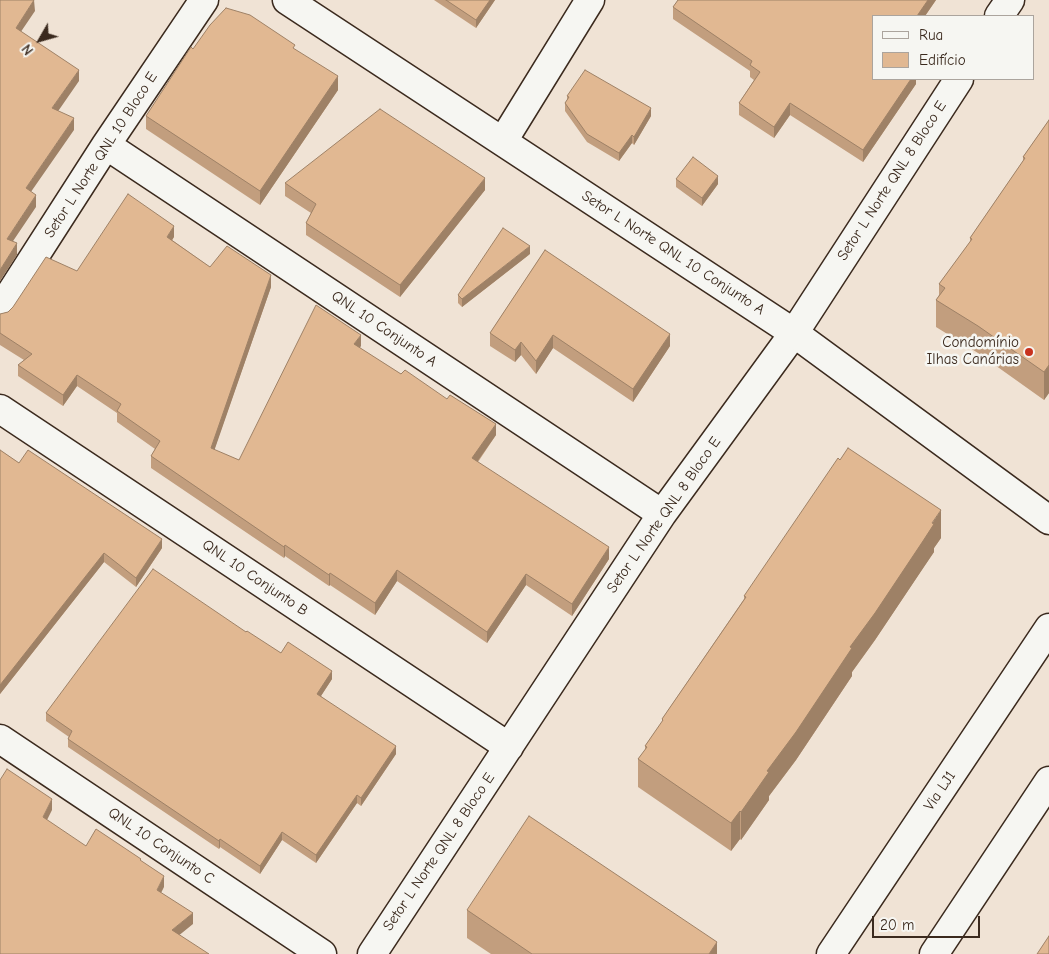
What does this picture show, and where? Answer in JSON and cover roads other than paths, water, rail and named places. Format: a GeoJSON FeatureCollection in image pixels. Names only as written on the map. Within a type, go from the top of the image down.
{"type":"FeatureCollection","features":[{"type":"Feature","properties":{"kind":"street","name":"Setor L Norte QNL 10 Bloco E"},"geometry":{"type":"LineString","coordinates":[[0,310],[106,145],[204,0]]}},
{"type":"Feature","properties":{"kind":"street","name":"Setor L Norte QNL 10 Conjunto A"},"geometry":{"type":"LineString","coordinates":[[287,0],[794,333],[1049,520]]}},
{"type":"Feature","properties":{"kind":"street"},"geometry":{"type":"LineString","coordinates":[[503,141],[590,0]]}},
{"type":"Feature","properties":{"kind":"street"},"geometry":{"type":"LineString","coordinates":[[1000,15],[1010,0]]}},
{"type":"Feature","properties":{"kind":"street","name":"Setor L Norte QNL 8 Bloco E"},"geometry":{"type":"LineString","coordinates":[[372,954],[662,514],[794,333],[958,80]]}},
{"type":"Feature","properties":{"kind":"street","name":"QNL 10 Conjunto A"},"geometry":{"type":"LineString","coordinates":[[106,145],[662,514]]}},
{"type":"Feature","properties":{"kind":"street","name":"QNL 10 Conjunto B"},"geometry":{"type":"LineString","coordinates":[[0,409],[509,747]]}},
{"type":"Feature","properties":{"kind":"street","name":"Via LJ1"},"geometry":{"type":"LineString","coordinates":[[832,954],[1049,628]]}},
{"type":"Feature","properties":{"kind":"street","name":"QNL 10 Conjunto C"},"geometry":{"type":"LineString","coordinates":[[0,739],[322,954]]}},
{"type":"Feature","properties":{"kind":"street"},"geometry":{"type":"LineString","coordinates":[[934,954],[1049,781]]}},
{"type":"Feature","properties":{"kind":"place","name":"Condomínio Ilhas Canárias"},"geometry":{"type":"Point","coordinates":[1029,352]}}]}
